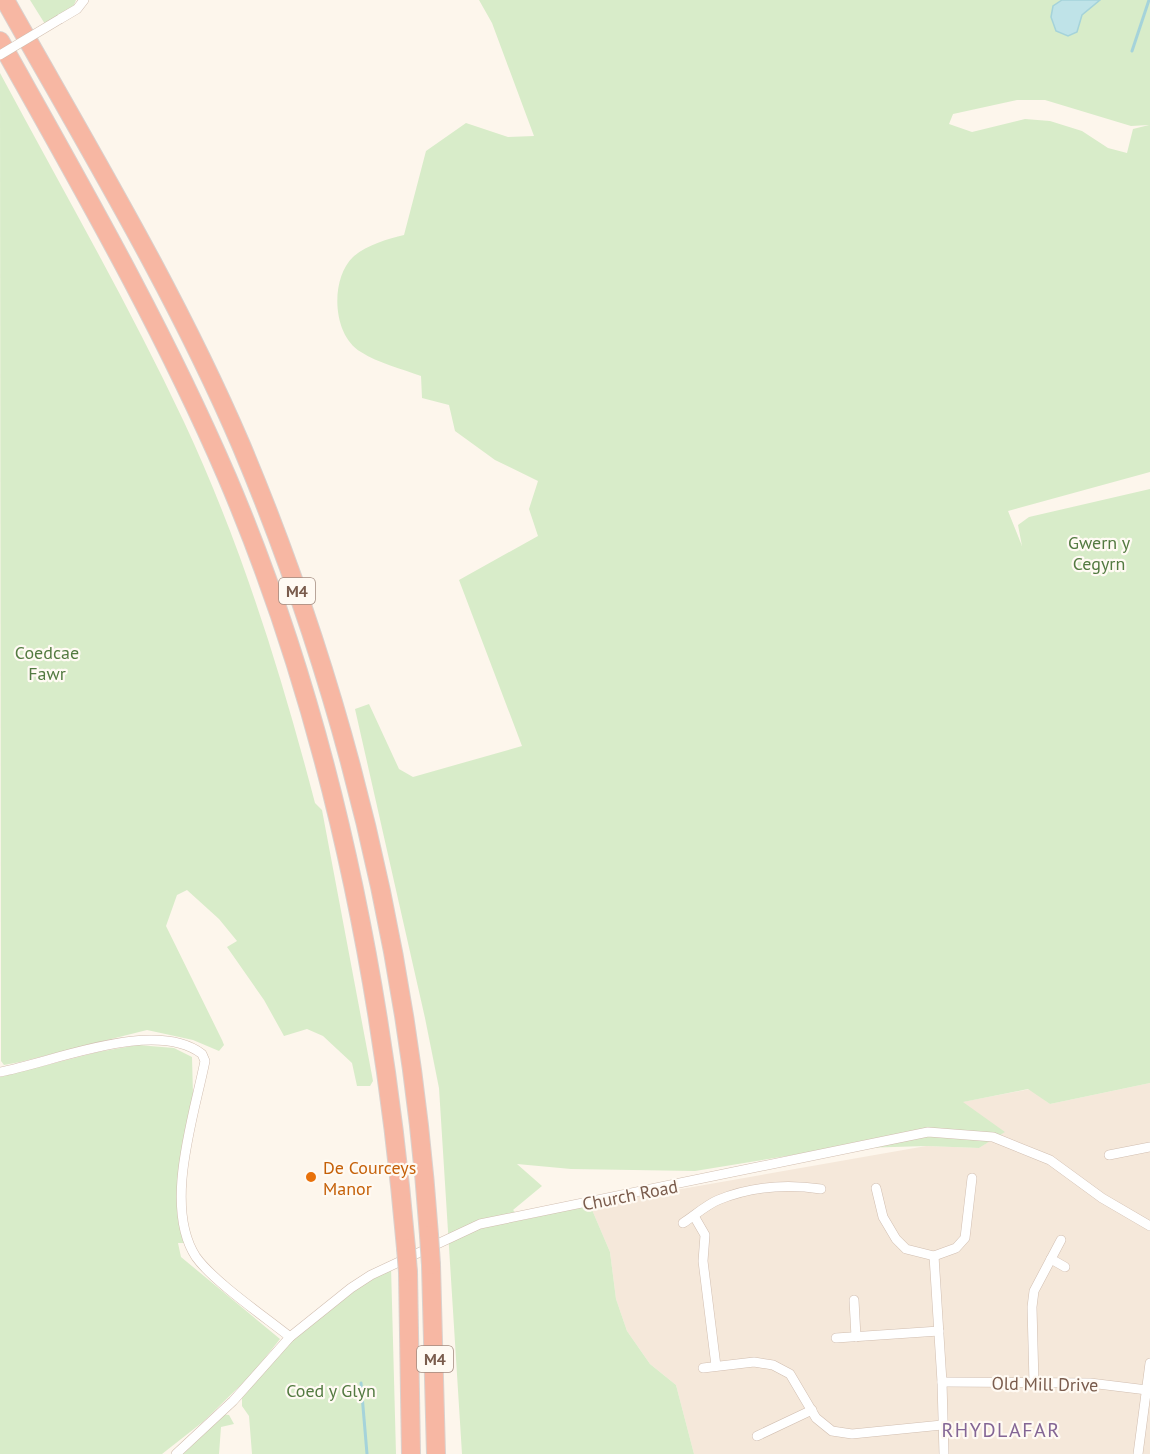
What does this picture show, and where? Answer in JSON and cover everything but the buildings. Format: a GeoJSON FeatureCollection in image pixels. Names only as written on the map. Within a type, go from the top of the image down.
{"type":"FeatureCollection","features":[{"type":"Feature","properties":{"kind":"highway","name":"M4"},"geometry":{"type":"LineString","coordinates":[[5,0],[104,174],[198,354],[240,444],[297,591],[354,776],[380,880],[400,984],[414,1079],[431,1265],[436,1454]]}},
{"type":"Feature","properties":{"kind":"highway","name":"M4"},"geometry":{"type":"LineString","coordinates":[[0,41],[114,243],[185,383],[228,479],[278,612],[310,712],[338,818],[364,932],[391,1092],[408,1272],[411,1454]]}},
{"type":"Feature","properties":{"kind":"street"},"geometry":{"type":"LineString","coordinates":[[0,55],[77,9],[84,0]]}},
{"type":"Feature","properties":{"kind":"street"},"geometry":{"type":"LineString","coordinates":[[0,1072],[137,1040],[169,1042],[202,1054],[205,1061],[191,1124],[183,1186],[183,1228],[197,1258],[210,1272],[290,1338]]}},
{"type":"Feature","properties":{"kind":"street","name":"Church Road"},"geometry":{"type":"LineString","coordinates":[[176,1454],[234,1401],[290,1338],[351,1288],[371,1275],[480,1224],[928,1132],[993,1137],[1050,1160],[1102,1198],[1145,1219],[1150,1226]]}},
{"type":"Feature","properties":{"kind":"street"},"geometry":{"type":"LineString","coordinates":[[1109,1155],[1150,1147]]}},
{"type":"Feature","properties":{"kind":"street"},"geometry":{"type":"LineString","coordinates":[[876,1188],[883,1217],[896,1239],[906,1249],[934,1257],[956,1248],[965,1238],[972,1178]]}},
{"type":"Feature","properties":{"kind":"street"},"geometry":{"type":"LineString","coordinates":[[683,1223],[717,1201],[744,1192],[784,1186],[821,1188]]}},
{"type":"Feature","properties":{"kind":"street"},"geometry":{"type":"LineString","coordinates":[[694,1216],[705,1235],[703,1261],[716,1366]]}},
{"type":"Feature","properties":{"kind":"street"},"geometry":{"type":"LineString","coordinates":[[1034,1383],[1032,1307],[1034,1291],[1061,1240]]}},
{"type":"Feature","properties":{"kind":"street"},"geometry":{"type":"LineString","coordinates":[[934,1257],[944,1454]]}},
{"type":"Feature","properties":{"kind":"street"},"geometry":{"type":"LineString","coordinates":[[1051,1260],[1065,1267]]}},
{"type":"Feature","properties":{"kind":"street"},"geometry":{"type":"LineString","coordinates":[[854,1300],[856,1336]]}},
{"type":"Feature","properties":{"kind":"street"},"geometry":{"type":"LineString","coordinates":[[836,1338],[939,1331]]}},
{"type":"Feature","properties":{"kind":"street"},"geometry":{"type":"LineString","coordinates":[[703,1368],[754,1362],[773,1365],[790,1374],[816,1418],[832,1431],[852,1434],[942,1425]]}},
{"type":"Feature","properties":{"kind":"street"},"geometry":{"type":"LineString","coordinates":[[1138,1454],[1150,1363]]}},
{"type":"Feature","properties":{"kind":"street","name":"Old Mill Drive"},"geometry":{"type":"LineString","coordinates":[[942,1382],[1090,1383],[1148,1390]]}},
{"type":"Feature","properties":{"kind":"street"},"geometry":{"type":"LineString","coordinates":[[758,1436],[812,1410]]}},
{"type":"Feature","properties":{"kind":"shaded area"},"geometry":{"type":"Polygon","coordinates":[[[1150,1083],[1150,1454],[694,1454],[676,1385],[650,1364],[627,1331],[616,1299],[610,1252],[590,1205],[926,1146],[979,1148],[1004,1132],[962,1102],[1030,1089],[1050,1104],[1150,1083]]]}},
{"type":"Feature","properties":{"kind":"green space"},"geometry":{"type":"Polygon","coordinates":[[[30,0],[76,0],[71,12],[45,24],[30,0]]]}},
{"type":"Feature","properties":{"kind":"green space","name":"Gwern y Cegyrn"},"geometry":{"type":"Polygon","coordinates":[[[479,0],[1150,0],[1150,472],[1008,511],[1022,546],[1018,525],[1029,517],[1150,489],[1150,1083],[1050,1104],[1028,1089],[963,1102],[1005,1132],[979,1148],[926,1146],[830,1149],[695,1171],[571,1169],[517,1164],[542,1186],[513,1210],[523,1220],[590,1205],[610,1252],[616,1299],[627,1331],[650,1364],[676,1385],[694,1454],[462,1454],[439,1088],[355,709],[369,704],[399,769],[413,777],[522,746],[459,580],[538,536],[529,509],[538,481],[495,460],[455,431],[449,405],[422,398],[421,376],[390,366],[361,352],[351,344],[344,333],[337,306],[340,279],[353,257],[371,246],[404,235],[426,151],[466,123],[508,137],[534,136],[492,23],[479,0]],[[1017,100],[953,114],[949,124],[972,132],[1025,119],[1050,121],[1082,131],[1108,148],[1127,153],[1133,129],[1149,125],[1131,126],[1045,100],[1017,100]]]}},
{"type":"Feature","properties":{"kind":"green space","name":"Coedcae Fawr"},"geometry":{"type":"Polygon","coordinates":[[[0,73],[163,378],[205,468],[242,562],[274,657],[315,803],[322,810],[373,1081],[370,1086],[357,1086],[352,1063],[323,1036],[307,1029],[284,1036],[264,1000],[227,947],[237,941],[219,919],[187,890],[177,895],[166,926],[222,1040],[224,1045],[219,1051],[193,1040],[147,1030],[20,1062],[4,1065],[1,1061],[0,73]]]}},
{"type":"Feature","properties":{"kind":"green space"},"geometry":{"type":"Polygon","coordinates":[[[138,1045],[174,1048],[192,1057],[193,1095],[182,1186],[189,1243],[178,1243],[181,1257],[280,1339],[252,1374],[204,1421],[162,1454],[0,1454],[0,1077],[98,1052],[138,1045]]]}},
{"type":"Feature","properties":{"kind":"green space","name":"Coed y Glyn"},"geometry":{"type":"Polygon","coordinates":[[[391,1266],[396,1454],[252,1454],[249,1416],[242,1406],[242,1398],[309,1320],[391,1266]]]}},
{"type":"Feature","properties":{"kind":"green space"},"geometry":{"type":"Polygon","coordinates":[[[221,1414],[229,1415],[234,1424],[221,1427],[219,1454],[176,1454],[221,1414]]]}},
{"type":"Feature","properties":{"kind":"water"},"geometry":{"type":"Polygon","coordinates":[[[1062,0],[1100,0],[1082,15],[1077,32],[1068,36],[1056,31],[1051,17],[1053,6],[1062,0]]]}},
{"type":"Feature","properties":{"kind":"waterway"},"geometry":{"type":"LineString","coordinates":[[1132,51],[1149,0]]}},
{"type":"Feature","properties":{"kind":"waterway"},"geometry":{"type":"LineString","coordinates":[[361,1383],[367,1454]]}},
{"type":"Feature","properties":{"kind":"place","name":"De Courceys Manor"},"geometry":{"type":"Point","coordinates":[311,1177]}},
{"type":"Feature","properties":{"kind":"district","name":"RHYDLAFAR"},"geometry":{"type":"Point","coordinates":[1001,1430]}}]}
